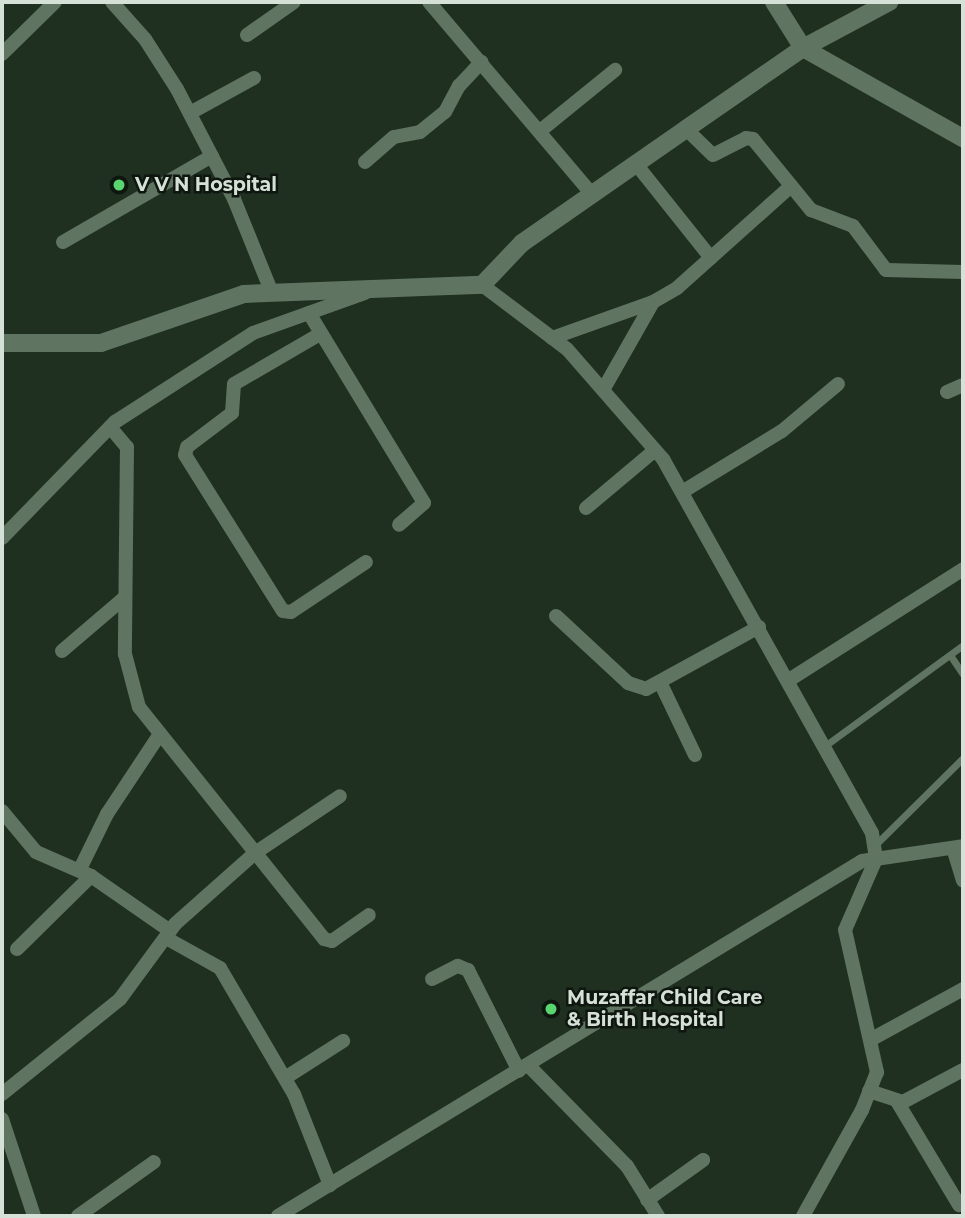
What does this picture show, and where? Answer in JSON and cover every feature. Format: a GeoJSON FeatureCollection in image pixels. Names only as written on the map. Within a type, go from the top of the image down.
{"type":"FeatureCollection","features":[{"type":"Feature","properties":{"kind":"street"},"geometry":{"type":"LineString","coordinates":[[2,54],[55,2]]}},
{"type":"Feature","properties":{"kind":"street"},"geometry":{"type":"LineString","coordinates":[[112,2],[145,39],[190,113],[272,292]]}},
{"type":"Feature","properties":{"kind":"street"},"geometry":{"type":"LineString","coordinates":[[247,35],[294,2]]}},
{"type":"Feature","properties":{"kind":"street"},"geometry":{"type":"LineString","coordinates":[[429,2],[593,194]]}},
{"type":"Feature","properties":{"kind":"street"},"geometry":{"type":"LineString","coordinates":[[774,2],[803,48],[963,138]]}},
{"type":"Feature","properties":{"kind":"street"},"geometry":{"type":"LineString","coordinates":[[482,285],[522,243],[803,48],[889,2]]}},
{"type":"Feature","properties":{"kind":"street"},"geometry":{"type":"LineString","coordinates":[[365,162],[394,137],[419,132],[445,112],[459,86],[481,62]]}},
{"type":"Feature","properties":{"kind":"street"},"geometry":{"type":"LineString","coordinates":[[540,131],[615,70]]}},
{"type":"Feature","properties":{"kind":"street"},"geometry":{"type":"LineString","coordinates":[[190,113],[254,78]]}},
{"type":"Feature","properties":{"kind":"street"},"geometry":{"type":"LineString","coordinates":[[686,129],[708,153],[717,156],[746,138],[753,139],[811,210],[853,226],[886,270],[963,272]]}},
{"type":"Feature","properties":{"kind":"street"},"geometry":{"type":"LineString","coordinates":[[63,242],[212,156]]}},
{"type":"Feature","properties":{"kind":"street"},"geometry":{"type":"LineString","coordinates":[[636,164],[711,258]]}},
{"type":"Feature","properties":{"kind":"street"},"geometry":{"type":"LineString","coordinates":[[552,338],[653,302],[677,288],[791,186]]}},
{"type":"Feature","properties":{"kind":"street"},"geometry":{"type":"LineString","coordinates":[[2,343],[101,343],[244,294],[482,285],[552,338],[603,390],[655,450],[682,492],[826,745],[875,852],[845,930],[877,1072],[803,1216]]}},
{"type":"Feature","properties":{"kind":"street"},"geometry":{"type":"LineString","coordinates":[[2,538],[110,426],[253,333],[376,289]]}},
{"type":"Feature","properties":{"kind":"street"},"geometry":{"type":"LineString","coordinates":[[603,390],[653,302]]}},
{"type":"Feature","properties":{"kind":"street"},"geometry":{"type":"LineString","coordinates":[[309,313],[424,503],[399,525]]}},
{"type":"Feature","properties":{"kind":"street"},"geometry":{"type":"LineString","coordinates":[[320,334],[234,384],[232,413],[187,447],[185,454],[282,611],[291,612],[366,562]]}},
{"type":"Feature","properties":{"kind":"street"},"geometry":{"type":"LineString","coordinates":[[682,492],[772,438],[838,384]]}},
{"type":"Feature","properties":{"kind":"street"},"geometry":{"type":"LineString","coordinates":[[947,391],[963,385]]}},
{"type":"Feature","properties":{"kind":"street"},"geometry":{"type":"LineString","coordinates":[[110,426],[127,447],[124,598],[129,683],[139,707],[324,939],[332,941],[369,915]]}},
{"type":"Feature","properties":{"kind":"street"},"geometry":{"type":"LineString","coordinates":[[586,508],[655,450]]}},
{"type":"Feature","properties":{"kind":"street"},"geometry":{"type":"LineString","coordinates":[[789,680],[963,569]]}},
{"type":"Feature","properties":{"kind":"street"},"geometry":{"type":"LineString","coordinates":[[62,651],[124,598]]}},
{"type":"Feature","properties":{"kind":"street"},"geometry":{"type":"LineString","coordinates":[[556,616],[628,683],[646,689],[759,627]]}},
{"type":"Feature","properties":{"kind":"street"},"geometry":{"type":"LineString","coordinates":[[660,681],[695,755]]}},
{"type":"Feature","properties":{"kind":"street"},"geometry":{"type":"LineString","coordinates":[[17,949],[86,873],[107,814],[160,734]]}},
{"type":"Feature","properties":{"kind":"street"},"geometry":{"type":"LineString","coordinates":[[2,1094],[120,999],[168,934],[255,853],[340,796]]}},
{"type":"Feature","properties":{"kind":"street"},"geometry":{"type":"LineString","coordinates":[[2,811],[36,852],[86,873],[168,934],[220,968],[285,1078],[330,1185]]}},
{"type":"Feature","properties":{"kind":"street"},"geometry":{"type":"LineString","coordinates":[[278,1216],[875,852],[958,847],[963,880]]}},
{"type":"Feature","properties":{"kind":"street"},"geometry":{"type":"LineString","coordinates":[[432,979],[458,965],[468,970],[524,1068],[605,1141],[657,1216]]}},
{"type":"Feature","properties":{"kind":"street"},"geometry":{"type":"LineString","coordinates":[[870,1040],[963,989]]}},
{"type":"Feature","properties":{"kind":"street"},"geometry":{"type":"LineString","coordinates":[[285,1078],[342,1041]]}},
{"type":"Feature","properties":{"kind":"street"},"geometry":{"type":"LineString","coordinates":[[898,1103],[963,1070]]}},
{"type":"Feature","properties":{"kind":"street"},"geometry":{"type":"LineString","coordinates":[[869,1091],[898,1103],[959,1205]]}},
{"type":"Feature","properties":{"kind":"street"},"geometry":{"type":"LineString","coordinates":[[2,1119],[34,1216]]}},
{"type":"Feature","properties":{"kind":"street"},"geometry":{"type":"LineString","coordinates":[[647,1200],[703,1160]]}},
{"type":"Feature","properties":{"kind":"street"},"geometry":{"type":"LineString","coordinates":[[79,1216],[154,1162]]}},
{"type":"Feature","properties":{"kind":"lane"},"geometry":{"type":"LineString","coordinates":[[826,745],[963,645]]}},
{"type":"Feature","properties":{"kind":"lane"},"geometry":{"type":"LineString","coordinates":[[950,655],[963,674]]}},
{"type":"Feature","properties":{"kind":"lane"},"geometry":{"type":"LineString","coordinates":[[875,852],[963,758]]}},
{"type":"Feature","properties":{"kind":"place","name":"V V N Hospital"},"geometry":{"type":"Point","coordinates":[119,185]}},
{"type":"Feature","properties":{"kind":"place","name":"Muzaffar Child Care & Birth Hospital"},"geometry":{"type":"Point","coordinates":[551,1009]}}]}
